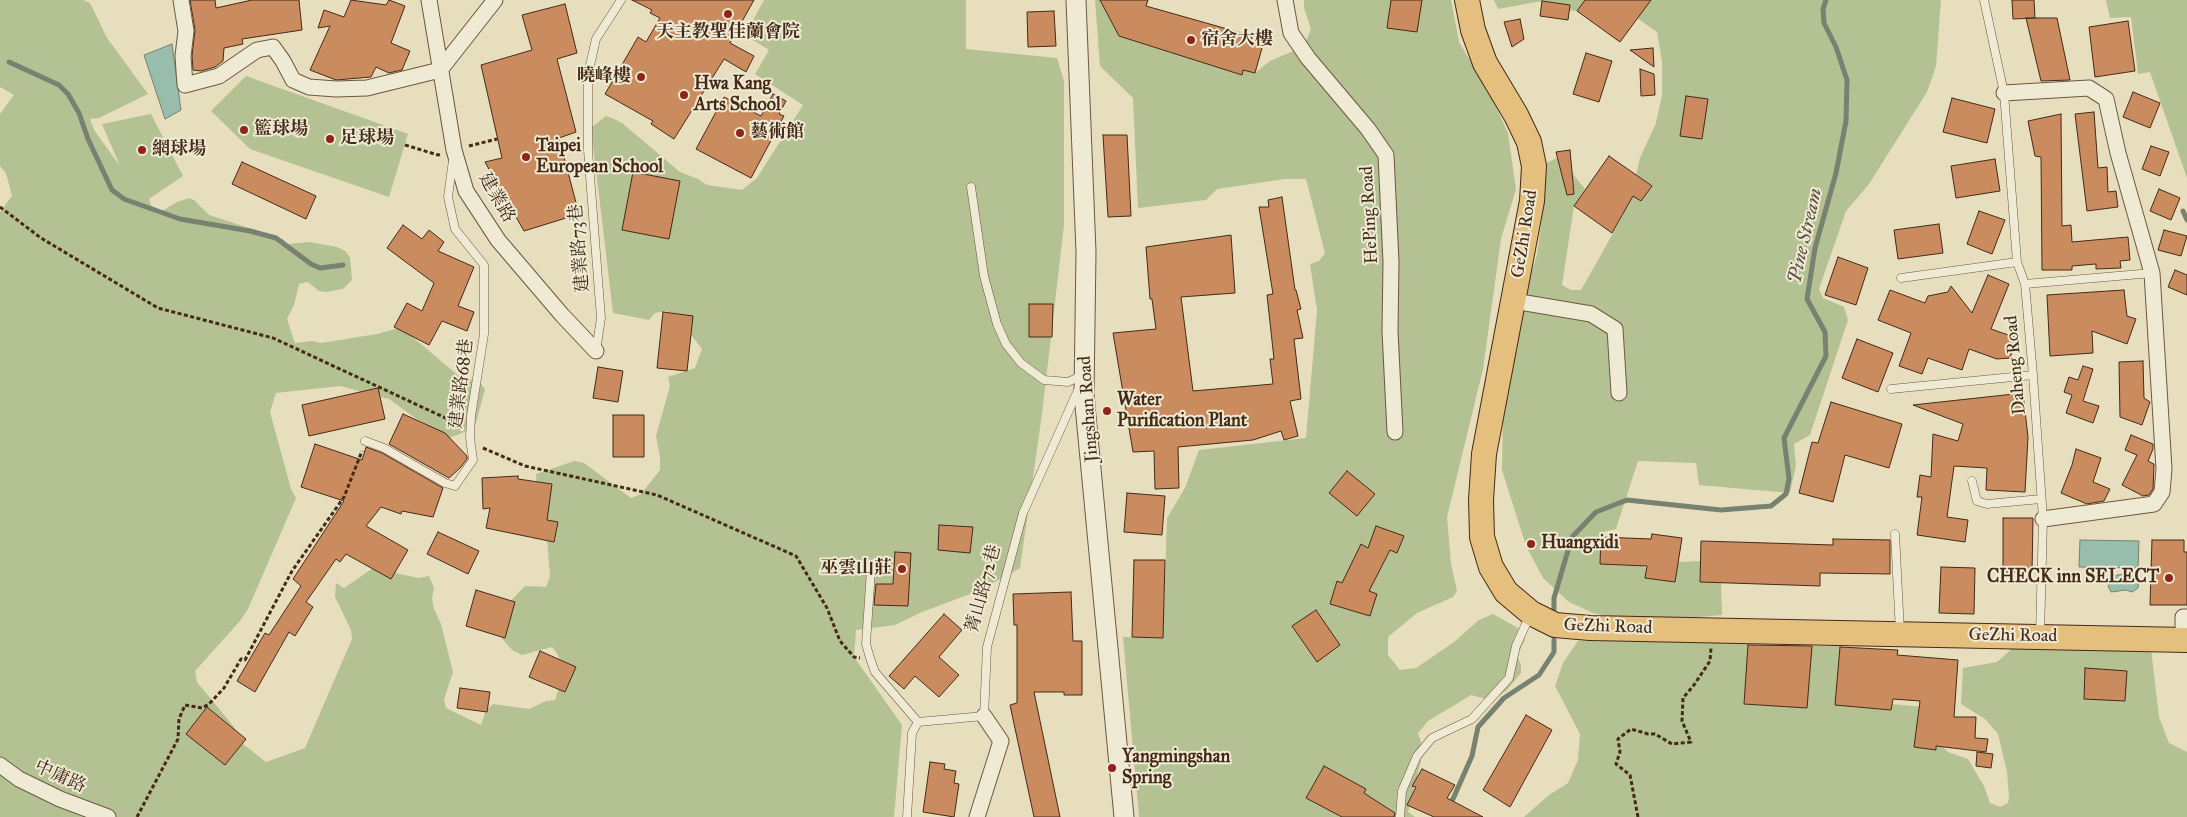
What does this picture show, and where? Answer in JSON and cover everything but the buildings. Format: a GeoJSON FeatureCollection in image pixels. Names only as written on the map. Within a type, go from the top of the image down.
{"type":"FeatureCollection","features":[{"type":"Feature","properties":{"kind":"main road","name":"GeZhi Road"},"geometry":{"type":"LineString","coordinates":[[1467,0],[1473,30],[1485,63],[1516,115],[1529,142],[1534,166],[1532,202],[1484,454],[1481,500],[1482,537],[1490,567],[1506,592],[1531,613],[1555,625],[1590,628],[2040,637],[2186,632]]}},
{"type":"Feature","properties":{"kind":"street"},"geometry":{"type":"LineString","coordinates":[[181,0],[186,31],[183,56],[185,85],[219,76],[257,50],[273,47],[293,80],[309,87],[336,89],[367,88],[440,70],[495,0]]}},
{"type":"Feature","properties":{"kind":"street","name":"建業路"},"geometry":{"type":"LineString","coordinates":[[429,0],[454,150],[466,191],[498,240],[562,315],[596,351]]}},
{"type":"Feature","properties":{"kind":"street","name":"Jingshan Road"},"geometry":{"type":"LineString","coordinates":[[1076,0],[1086,252],[1084,395],[1124,817]]}},
{"type":"Feature","properties":{"kind":"street","name":"HePing Road"},"geometry":{"type":"LineString","coordinates":[[1285,0],[1291,33],[1308,58],[1368,128],[1386,155],[1392,262],[1390,331],[1395,432]]}},
{"type":"Feature","properties":{"kind":"street"},"geometry":{"type":"LineString","coordinates":[[2004,93],[2089,88],[2106,99],[2118,153],[2152,273],[2164,469],[2162,492],[2154,504],[2043,519]]}},
{"type":"Feature","properties":{"kind":"street"},"geometry":{"type":"LineString","coordinates":[[1514,301],[1591,314],[1615,329],[1619,393]]}},
{"type":"Feature","properties":{"kind":"street"},"geometry":{"type":"LineString","coordinates":[[977,817],[1002,741],[984,716]]}},
{"type":"Feature","properties":{"kind":"street","name":"中庸路"},"geometry":{"type":"LineString","coordinates":[[0,765],[19,779],[60,799],[108,817]]}},
{"type":"Feature","properties":{"kind":"lane","name":"建業路73巷"},"geometry":{"type":"LineString","coordinates":[[596,351],[601,318],[588,150],[588,74],[596,39],[621,0]]}},
{"type":"Feature","properties":{"kind":"lane","name":"Daheng Road"},"geometry":{"type":"LineString","coordinates":[[1984,0],[2004,93],[2017,262],[2025,284],[2043,519],[2040,637]]}},
{"type":"Feature","properties":{"kind":"lane","name":"建業路68巷"},"geometry":{"type":"LineString","coordinates":[[365,441],[384,448],[444,482],[455,486],[473,460],[470,438],[484,334],[484,265],[455,229],[448,197],[454,150]]}},
{"type":"Feature","properties":{"kind":"lane"},"geometry":{"type":"LineString","coordinates":[[971,187],[984,276],[997,324],[1006,344],[1020,363],[1044,380],[1068,382],[1085,375]]}},
{"type":"Feature","properties":{"kind":"lane"},"geometry":{"type":"LineString","coordinates":[[1901,278],[2017,262]]}},
{"type":"Feature","properties":{"kind":"lane"},"geometry":{"type":"LineString","coordinates":[[2025,284],[2152,273]]}},
{"type":"Feature","properties":{"kind":"lane","name":"菁山路72巷"},"geometry":{"type":"LineString","coordinates":[[984,716],[988,647],[1023,513],[1085,375]]}},
{"type":"Feature","properties":{"kind":"lane"},"geometry":{"type":"LineString","coordinates":[[1891,389],[2033,375]]}},
{"type":"Feature","properties":{"kind":"lane"},"geometry":{"type":"LineString","coordinates":[[1972,481],[1977,501],[1987,504],[2041,499]]}},
{"type":"Feature","properties":{"kind":"lane"},"geometry":{"type":"LineString","coordinates":[[1895,534],[1900,634]]}},
{"type":"Feature","properties":{"kind":"lane"},"geometry":{"type":"LineString","coordinates":[[872,570],[866,644],[870,658],[875,672],[918,722]]}},
{"type":"Feature","properties":{"kind":"lane"},"geometry":{"type":"LineString","coordinates":[[1400,817],[1402,791],[1416,756],[1432,738],[1472,719],[1509,678],[1516,646],[1531,613]]}},
{"type":"Feature","properties":{"kind":"lane"},"geometry":{"type":"LineString","coordinates":[[918,722],[984,716]]}},
{"type":"Feature","properties":{"kind":"lane"},"geometry":{"type":"LineString","coordinates":[[907,817],[912,733],[918,722]]}},
{"type":"Feature","properties":{"kind":"path"},"geometry":{"type":"LineString","coordinates":[[405,144],[438,156]]}},
{"type":"Feature","properties":{"kind":"path"},"geometry":{"type":"LineString","coordinates":[[0,207],[41,238],[158,308],[273,338],[450,420],[478,446],[525,466],[657,495],[796,556],[827,608],[840,641],[856,658],[870,658]]}},
{"type":"Feature","properties":{"kind":"path"},"geometry":{"type":"LineString","coordinates":[[137,817],[178,739],[179,718],[185,705],[202,708],[209,704],[224,688],[241,659],[245,660],[292,571],[344,497],[365,441]]}},
{"type":"Feature","properties":{"kind":"path"},"geometry":{"type":"LineString","coordinates":[[1638,817],[1630,774],[1616,764],[1620,752],[1618,739],[1631,729],[1655,734],[1672,744],[1691,742],[1682,721],[1683,698],[1710,661],[1712,629]]}},
{"type":"Feature","properties":{"kind":"shaded area"},"geometry":{"type":"Polygon","coordinates":[[[0,0],[83,0],[90,3],[107,38],[148,94],[99,118],[90,119],[94,130],[120,166],[102,124],[151,114],[183,176],[149,199],[153,210],[159,213],[177,202],[189,198],[194,200],[209,215],[283,239],[288,244],[309,242],[337,247],[345,251],[350,257],[352,280],[343,289],[326,292],[319,291],[308,282],[299,284],[294,305],[287,319],[295,343],[312,341],[321,343],[403,329],[460,377],[478,381],[485,389],[476,423],[467,431],[449,438],[415,418],[389,399],[340,386],[276,393],[270,412],[291,489],[296,498],[248,609],[240,621],[195,671],[197,682],[234,727],[243,744],[266,762],[305,748],[352,639],[351,630],[335,597],[336,583],[344,588],[379,564],[399,574],[419,578],[429,576],[434,588],[432,598],[434,609],[441,624],[453,672],[444,699],[446,708],[481,725],[486,710],[493,704],[529,709],[546,701],[555,700],[563,675],[558,655],[552,647],[522,655],[512,650],[499,635],[495,617],[525,586],[546,587],[550,577],[546,525],[538,500],[536,474],[574,461],[584,463],[631,498],[641,494],[660,470],[660,457],[656,436],[670,386],[668,377],[695,368],[702,349],[675,314],[666,311],[655,313],[649,320],[613,313],[591,128],[606,116],[614,119],[622,123],[680,172],[698,179],[707,185],[742,190],[757,178],[803,105],[755,74],[769,50],[745,35],[764,0],[966,0],[966,49],[1057,58],[1064,81],[1064,225],[1042,414],[1020,568],[981,590],[922,612],[895,625],[856,630],[854,657],[902,725],[894,817],[0,817],[0,212],[12,196],[6,173],[0,166],[0,114],[14,95],[0,87],[0,0]]]}},
{"type":"Feature","properties":{"kind":"shaded area"},"geometry":{"type":"Polygon","coordinates":[[[1095,0],[1100,0],[1119,36],[1242,75],[1243,70],[1255,73],[1270,61],[1296,50],[1307,39],[1311,29],[1304,8],[1304,0],[1451,0],[1459,42],[1491,96],[1508,133],[1516,189],[1501,239],[1483,369],[1447,517],[1451,564],[1457,591],[1453,597],[1417,613],[1388,637],[1388,655],[1400,670],[1416,668],[1454,642],[1479,620],[1493,614],[1525,632],[1525,640],[1517,656],[1521,665],[1521,673],[1507,690],[1493,701],[1471,695],[1428,721],[1418,733],[1421,742],[1421,761],[1408,812],[1415,817],[1139,817],[1123,637],[1163,638],[1167,518],[1185,488],[1199,450],[1306,438],[1317,310],[1310,264],[1319,261],[1325,253],[1306,179],[1285,179],[1217,189],[1206,200],[1138,208],[1133,98],[1100,66],[1095,0]]]}},
{"type":"Feature","properties":{"kind":"shaded area"},"geometry":{"type":"Polygon","coordinates":[[[1494,0],[1585,0],[1577,11],[1569,10],[1570,5],[1542,1],[1498,9],[1494,0]]]}},
{"type":"Feature","properties":{"kind":"shaded area"},"geometry":{"type":"Polygon","coordinates":[[[1645,0],[1941,0],[1936,66],[1927,92],[1869,184],[1846,211],[1819,289],[1823,298],[1844,307],[1848,320],[1810,435],[1794,444],[1796,465],[1790,493],[1699,485],[1696,463],[1638,461],[1616,529],[1603,532],[1601,537],[1600,564],[1643,566],[1647,570],[1646,578],[1675,582],[1678,562],[1700,561],[1700,582],[1721,583],[1722,615],[1688,618],[1619,618],[1593,613],[1569,602],[1543,578],[1526,546],[1502,470],[1503,412],[1516,320],[1537,255],[1545,194],[1546,163],[1557,158],[1562,174],[1572,173],[1585,189],[1574,206],[1562,285],[1571,290],[1581,290],[1602,253],[1624,213],[1626,191],[1641,201],[1652,186],[1636,175],[1640,158],[1656,123],[1662,95],[1662,61],[1657,32],[1637,18],[1645,0]]]}},
{"type":"Feature","properties":{"kind":"shaded area"},"geometry":{"type":"Polygon","coordinates":[[[2106,0],[2187,0],[2187,178],[2150,72],[2138,74],[2131,17],[2110,18],[2106,0]]]}},
{"type":"Feature","properties":{"kind":"shaded area"},"geometry":{"type":"Polygon","coordinates":[[[172,44],[181,110],[165,119],[144,55],[172,44]]]}},
{"type":"Feature","properties":{"kind":"shaded area","name":"足球場"},"geometry":{"type":"Polygon","coordinates":[[[246,76],[408,134],[389,197],[250,149],[211,111],[246,76]]]}},
{"type":"Feature","properties":{"kind":"shaded area"},"geometry":{"type":"Polygon","coordinates":[[[2080,540],[2139,541],[2138,568],[2079,567],[2080,540]]]}},
{"type":"Feature","properties":{"kind":"shaded area"},"geometry":{"type":"Polygon","coordinates":[[[2129,574],[2139,580],[2138,588],[2132,592],[2126,590],[2111,592],[2108,586],[2113,578],[2117,575],[2129,574]]]}},
{"type":"Feature","properties":{"kind":"shaded area"},"geometry":{"type":"Polygon","coordinates":[[[1578,641],[1749,642],[1744,704],[1807,708],[1812,646],[1840,646],[1836,705],[1891,710],[1892,704],[1946,709],[1944,748],[1948,752],[1968,759],[1984,786],[1990,803],[2000,807],[2008,803],[2009,797],[2007,772],[1998,734],[1985,719],[1961,704],[1963,668],[1997,662],[2016,645],[2151,648],[2159,717],[2169,743],[2187,752],[2187,817],[1524,817],[1549,795],[1568,783],[1578,760],[1580,734],[1555,686],[1563,663],[1578,641]]]}},
{"type":"Feature","properties":{"kind":"waterway","name":"Pine Stream"},"geometry":{"type":"LineString","coordinates":[[1554,609],[1554,598],[1572,537],[1596,512],[1627,500],[1721,510],[1771,506],[1786,494],[1789,479],[1784,438],[1826,356],[1825,332],[1807,299],[1815,248],[1836,173],[1846,121],[1847,80],[1836,47],[1824,23],[1823,9],[1826,0]]}},
{"type":"Feature","properties":{"kind":"waterway"},"geometry":{"type":"LineString","coordinates":[[9,62],[59,85],[68,94],[79,113],[88,139],[112,190],[124,199],[180,219],[250,231],[276,238],[311,264],[320,268],[343,265]]}},
{"type":"Feature","properties":{"kind":"waterway"},"geometry":{"type":"LineString","coordinates":[[2183,211],[2187,220]]}},
{"type":"Feature","properties":{"kind":"waterway","name":"Pine Stream"},"geometry":{"type":"LineString","coordinates":[[1445,817],[1472,756],[1478,727],[1504,698],[1539,675],[1554,652],[1554,640]]}},
{"type":"Feature","properties":{"kind":"place","name":"天主教聖佳蘭會院"},"geometry":{"type":"Point","coordinates":[728,14]}},
{"type":"Feature","properties":{"kind":"place","name":"宿舍大樓"},"geometry":{"type":"Point","coordinates":[1191,40]}},
{"type":"Feature","properties":{"kind":"place","name":"曉峰樓"},"geometry":{"type":"Point","coordinates":[641,77]}},
{"type":"Feature","properties":{"kind":"place","name":"Hwa Kang Arts School"},"geometry":{"type":"Point","coordinates":[684,95]}},
{"type":"Feature","properties":{"kind":"place","name":"籃球場"},"geometry":{"type":"Point","coordinates":[244,130]}},
{"type":"Feature","properties":{"kind":"place","name":"藝術館"},"geometry":{"type":"Point","coordinates":[740,133]}},
{"type":"Feature","properties":{"kind":"place","name":"足球場"},"geometry":{"type":"Point","coordinates":[330,139]}},
{"type":"Feature","properties":{"kind":"place","name":"網球場"},"geometry":{"type":"Point","coordinates":[142,150]}},
{"type":"Feature","properties":{"kind":"place","name":"Taipei European School"},"geometry":{"type":"Point","coordinates":[526,157]}},
{"type":"Feature","properties":{"kind":"place","name":"Water Purification Plant"},"geometry":{"type":"Point","coordinates":[1107,411]}},
{"type":"Feature","properties":{"kind":"place","name":"Huangxidi"},"geometry":{"type":"Point","coordinates":[1531,544]}},
{"type":"Feature","properties":{"kind":"place","name":"巫雲山莊"},"geometry":{"type":"Point","coordinates":[902,569]}},
{"type":"Feature","properties":{"kind":"place","name":"CHECK inn SELECT"},"geometry":{"type":"Point","coordinates":[2169,578]}},
{"type":"Feature","properties":{"kind":"place","name":"Yangmingshan Spring"},"geometry":{"type":"Point","coordinates":[1112,768]}}]}
